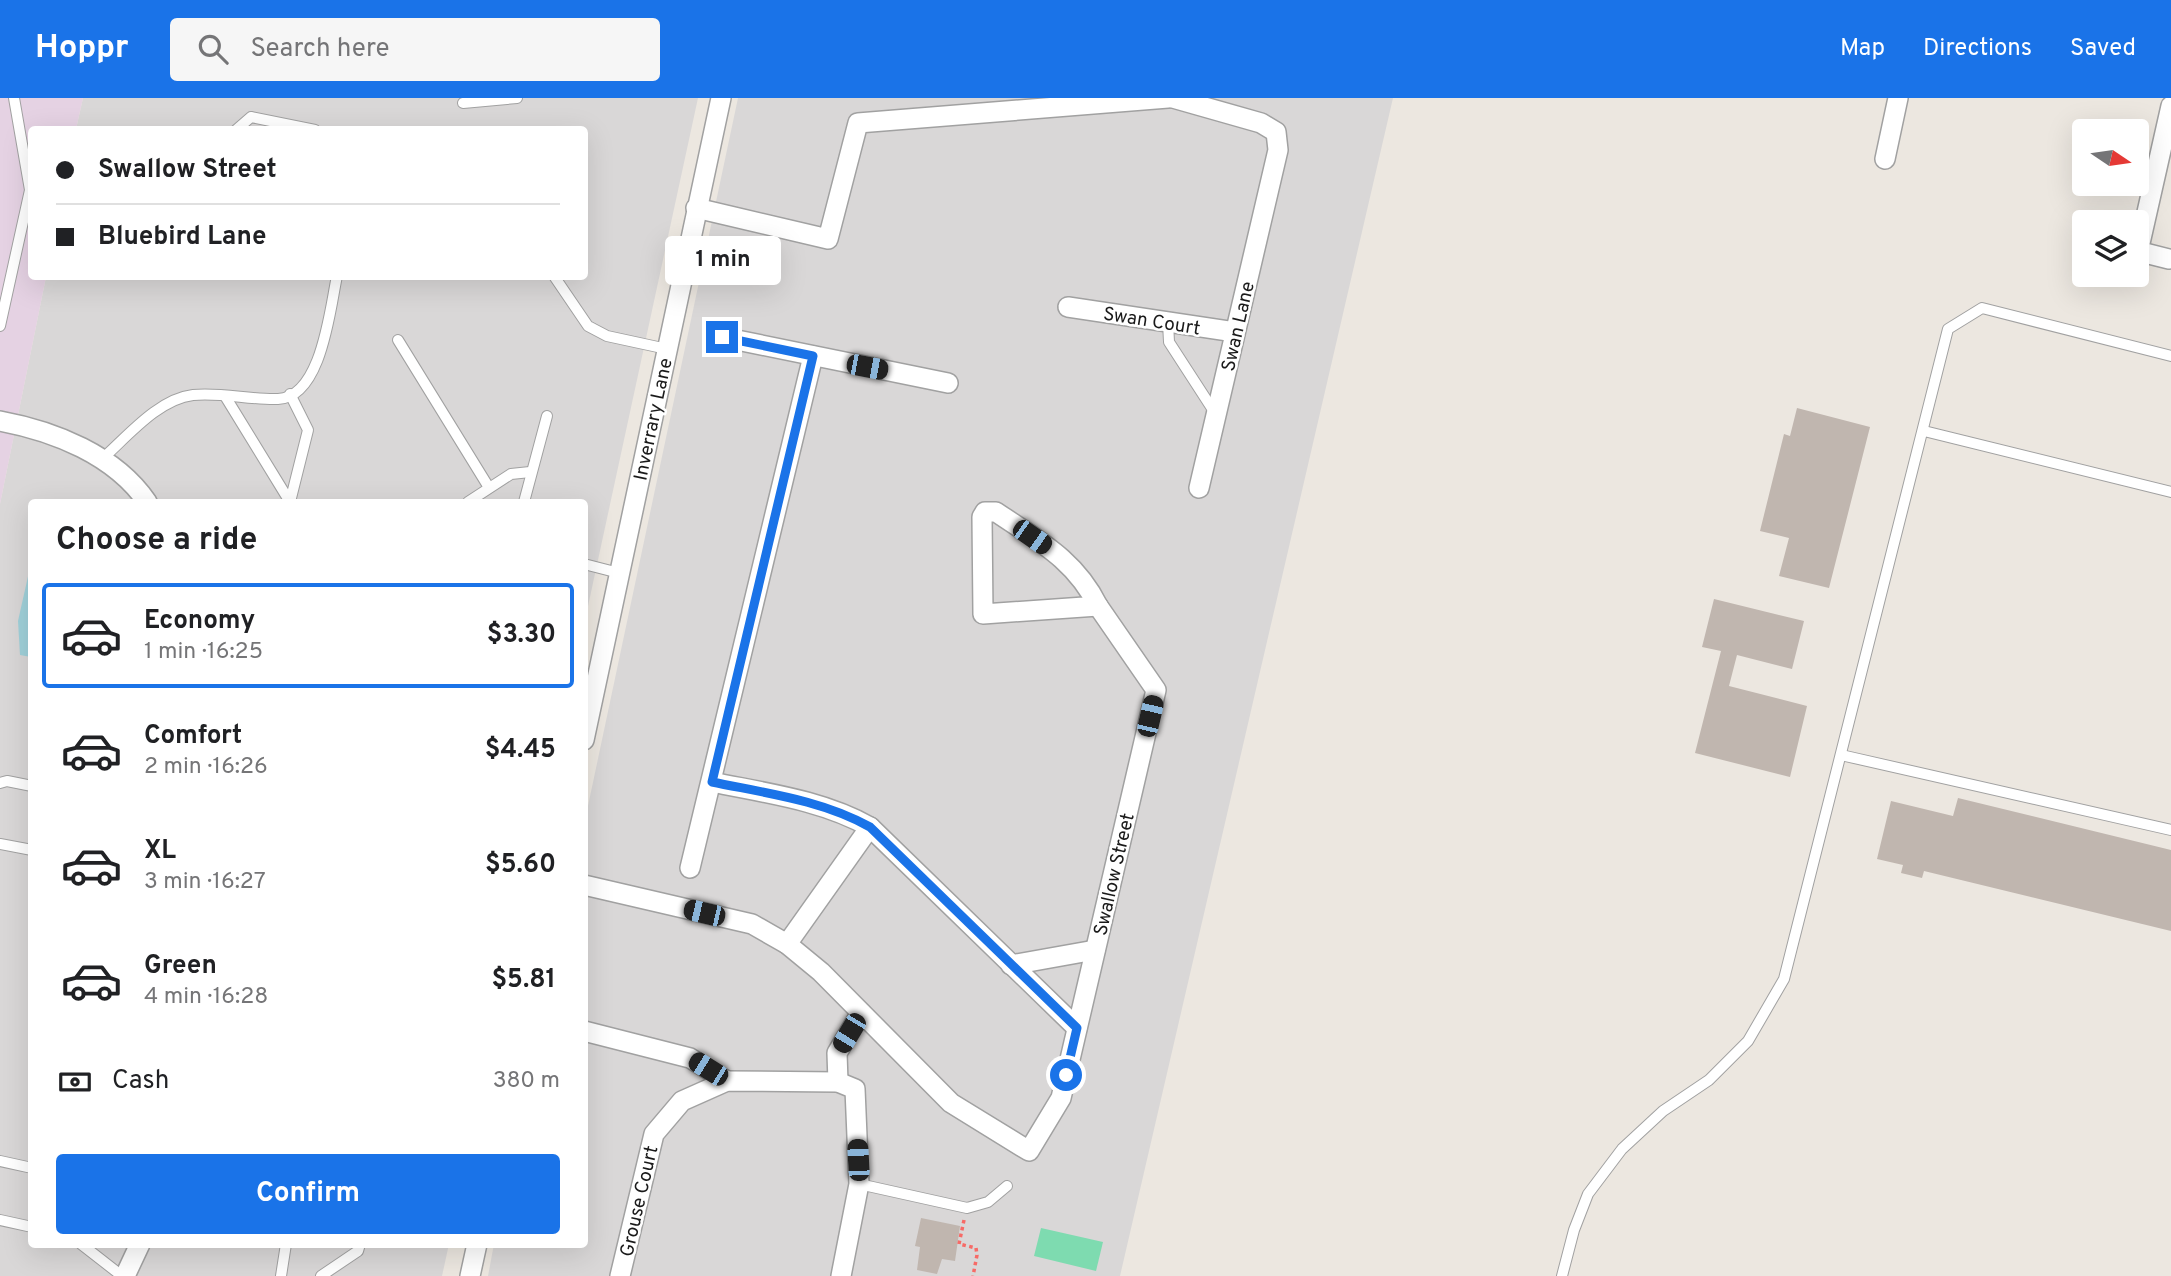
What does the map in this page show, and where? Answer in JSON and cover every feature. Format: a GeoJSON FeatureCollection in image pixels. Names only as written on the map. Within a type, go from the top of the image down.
{"type":"FeatureCollection","features":[{"type":"Feature","properties":{"kind":"street","name":"Inverrary Lane"},"geometry":{"type":"LineString","coordinates":[[588,721],[720,98]]}},
{"type":"Feature","properties":{"kind":"street"},"geometry":{"type":"LineString","coordinates":[[696,208],[828,239],[858,123],[1171,98]]}},
{"type":"Feature","properties":{"kind":"street","name":"Swan Lane"},"geometry":{"type":"LineString","coordinates":[[1171,98],[1268,128],[1276,132],[1278,150],[1199,488]]}},
{"type":"Feature","properties":{"kind":"street"},"geometry":{"type":"LineString","coordinates":[[1885,159],[1898,98]]}},
{"type":"Feature","properties":{"kind":"street"},"geometry":{"type":"LineString","coordinates":[[2147,210],[2171,106]]}},
{"type":"Feature","properties":{"kind":"street"},"geometry":{"type":"LineString","coordinates":[[2149,254],[2169,259]]}},
{"type":"Feature","properties":{"kind":"street","name":"Swan Court"},"geometry":{"type":"LineString","coordinates":[[1068,307],[1236,332]]}},
{"type":"Feature","properties":{"kind":"street"},"geometry":{"type":"LineString","coordinates":[[722,337],[948,383]]}},
{"type":"Feature","properties":{"kind":"street"},"geometry":{"type":"LineString","coordinates":[[690,868],[813,356]]}},
{"type":"Feature","properties":{"kind":"street"},"geometry":{"type":"LineString","coordinates":[[0,421],[26,425],[102,459],[144,499]]}},
{"type":"Feature","properties":{"kind":"street","name":"Swallow Street"},"geometry":{"type":"LineString","coordinates":[[861,1013],[951,1103],[1030,1151],[1061,1098],[1156,690],[1098,606],[1086,582],[1069,563],[996,512],[985,512],[982,517],[983,614],[1098,606]]}},
{"type":"Feature","properties":{"kind":"street"},"geometry":{"type":"LineString","coordinates":[[712,782],[811,803],[849,815],[870,827],[1077,1028]]}},
{"type":"Feature","properties":{"kind":"street"},"geometry":{"type":"LineString","coordinates":[[787,944],[870,827]]}},
{"type":"Feature","properties":{"kind":"street"},"geometry":{"type":"LineString","coordinates":[[588,886],[752,924],[787,944],[821,972],[861,1013],[837,1053],[838,1082]]}},
{"type":"Feature","properties":{"kind":"street"},"geometry":{"type":"LineString","coordinates":[[1011,965],[1095,950]]}},
{"type":"Feature","properties":{"kind":"street"},"geometry":{"type":"LineString","coordinates":[[588,1032],[690,1058],[727,1081],[838,1082],[855,1089],[859,1184],[841,1276]]}},
{"type":"Feature","properties":{"kind":"street","name":"Grouse Court"},"geometry":{"type":"LineString","coordinates":[[620,1276],[654,1134],[682,1101],[727,1081]]}},
{"type":"Feature","properties":{"kind":"street"},"geometry":{"type":"LineString","coordinates":[[123,1276],[138,1248]]}},
{"type":"Feature","properties":{"kind":"street"},"geometry":{"type":"LineString","coordinates":[[470,1276],[476,1248]]}},
{"type":"Feature","properties":{"kind":"lane"},"geometry":{"type":"LineString","coordinates":[[14,98],[28,178]]}},
{"type":"Feature","properties":{"kind":"lane"},"geometry":{"type":"LineString","coordinates":[[463,103],[517,98]]}},
{"type":"Feature","properties":{"kind":"lane"},"geometry":{"type":"LineString","coordinates":[[241,126],[251,117],[295,126]]}},
{"type":"Feature","properties":{"kind":"lane"},"geometry":{"type":"LineString","coordinates":[[0,326],[28,199]]}},
{"type":"Feature","properties":{"kind":"lane"},"geometry":{"type":"LineString","coordinates":[[102,459],[161,408],[191,395],[282,399],[302,388],[317,365],[336,280]]}},
{"type":"Feature","properties":{"kind":"lane"},"geometry":{"type":"LineString","coordinates":[[557,280],[588,326],[607,336],[667,349]]}},
{"type":"Feature","properties":{"kind":"lane"},"geometry":{"type":"LineString","coordinates":[[1562,1276],[1574,1230],[1588,1194],[1622,1149],[1663,1111],[1709,1080],[1748,1041],[1784,979],[1948,329],[1982,309],[2171,356]]}},
{"type":"Feature","properties":{"kind":"lane"},"geometry":{"type":"LineString","coordinates":[[1168,322],[1169,342],[1216,415]]}},
{"type":"Feature","properties":{"kind":"lane"},"geometry":{"type":"LineString","coordinates":[[398,340],[488,486]]}},
{"type":"Feature","properties":{"kind":"lane"},"geometry":{"type":"LineString","coordinates":[[290,394],[308,430],[291,499]]}},
{"type":"Feature","properties":{"kind":"lane"},"geometry":{"type":"LineString","coordinates":[[225,396],[288,499]]}},
{"type":"Feature","properties":{"kind":"lane"},"geometry":{"type":"LineString","coordinates":[[525,499],[547,416]]}},
{"type":"Feature","properties":{"kind":"lane"},"geometry":{"type":"LineString","coordinates":[[1924,431],[2171,492]]}},
{"type":"Feature","properties":{"kind":"lane"},"geometry":{"type":"LineString","coordinates":[[472,499],[488,486],[511,474],[530,472]]}},
{"type":"Feature","properties":{"kind":"lane"},"geometry":{"type":"LineString","coordinates":[[588,565],[620,573]]}},
{"type":"Feature","properties":{"kind":"lane"},"geometry":{"type":"LineString","coordinates":[[1841,755],[2171,830]]}},
{"type":"Feature","properties":{"kind":"lane"},"geometry":{"type":"LineString","coordinates":[[0,783],[7,781],[28,785]]}},
{"type":"Feature","properties":{"kind":"lane"},"geometry":{"type":"LineString","coordinates":[[0,844],[28,849]]}},
{"type":"Feature","properties":{"kind":"lane"},"geometry":{"type":"LineString","coordinates":[[0,1161],[28,1167]]}},
{"type":"Feature","properties":{"kind":"lane"},"geometry":{"type":"LineString","coordinates":[[859,1184],[967,1208],[988,1202],[1007,1186]]}},
{"type":"Feature","properties":{"kind":"lane"},"geometry":{"type":"LineString","coordinates":[[0,1220],[28,1226]]}},
{"type":"Feature","properties":{"kind":"lane"},"geometry":{"type":"LineString","coordinates":[[85,1248],[123,1276]]}},
{"type":"Feature","properties":{"kind":"lane"},"geometry":{"type":"LineString","coordinates":[[281,1276],[285,1248]]}},
{"type":"Feature","properties":{"kind":"lane"},"geometry":{"type":"LineString","coordinates":[[321,1276],[358,1251],[358,1248]]}},
{"type":"Feature","properties":{"kind":"path"},"geometry":{"type":"LineString","coordinates":[[967,1208],[959,1244],[976,1248],[978,1255],[973,1276]]}},
{"type":"Feature","properties":{"kind":"shaded area"},"geometry":{"type":"Polygon","coordinates":[[[0,98],[83,98],[77,126],[28,126],[28,280],[45,280],[0,504],[0,98]]]}},
{"type":"Feature","properties":{"kind":"shaded area"},"geometry":{"type":"Polygon","coordinates":[[[83,98],[698,98],[588,606],[588,499],[28,499],[28,1248],[448,1248],[442,1276],[0,1276],[0,504],[45,280],[588,280],[588,126],[77,126],[83,98]]]}},
{"type":"Feature","properties":{"kind":"shaded area"},"geometry":{"type":"Polygon","coordinates":[[[738,98],[1393,98],[1120,1276],[488,1276],[493,1248],[588,1248],[588,806],[738,98]]]}},
{"type":"Feature","properties":{"kind":"green space"},"geometry":{"type":"Polygon","coordinates":[[[1041,1228],[1103,1242],[1096,1271],[1034,1256],[1041,1228]]]}},
{"type":"Feature","properties":{"kind":"water"},"geometry":{"type":"Polygon","coordinates":[[[28,576],[28,656],[20,655],[18,621],[28,576]]]}},
{"type":"Feature","properties":{"kind":"building"},"geometry":{"type":"Polygon","coordinates":[[[1797,408],[1870,427],[1829,588],[1779,576],[1789,538],[1760,531],[1784,434],[1790,436],[1797,408]]]}},
{"type":"Feature","properties":{"kind":"building"},"geometry":{"type":"Polygon","coordinates":[[[1714,599],[1804,621],[1792,669],[1737,655],[1729,686],[1807,706],[1790,777],[1695,753],[1721,651],[1702,647],[1714,599]]]}},
{"type":"Feature","properties":{"kind":"building"},"geometry":{"type":"Polygon","coordinates":[[[1958,798],[2171,850],[2171,931],[1924,871],[1922,878],[1901,873],[1903,865],[1877,859],[1891,801],[1953,816],[1958,798]]]}},
{"type":"Feature","properties":{"kind":"building"},"geometry":{"type":"Polygon","coordinates":[[[921,1218],[960,1226],[955,1261],[942,1259],[937,1274],[917,1270],[920,1247],[915,1246],[921,1218]]]}},
{"type":"Feature","properties":{"kind":"route"},"geometry":{"type":"LineString","coordinates":[[722,337],[813,356],[712,782],[811,803],[849,815],[870,827],[1077,1028],[1066,1075]]}}]}
